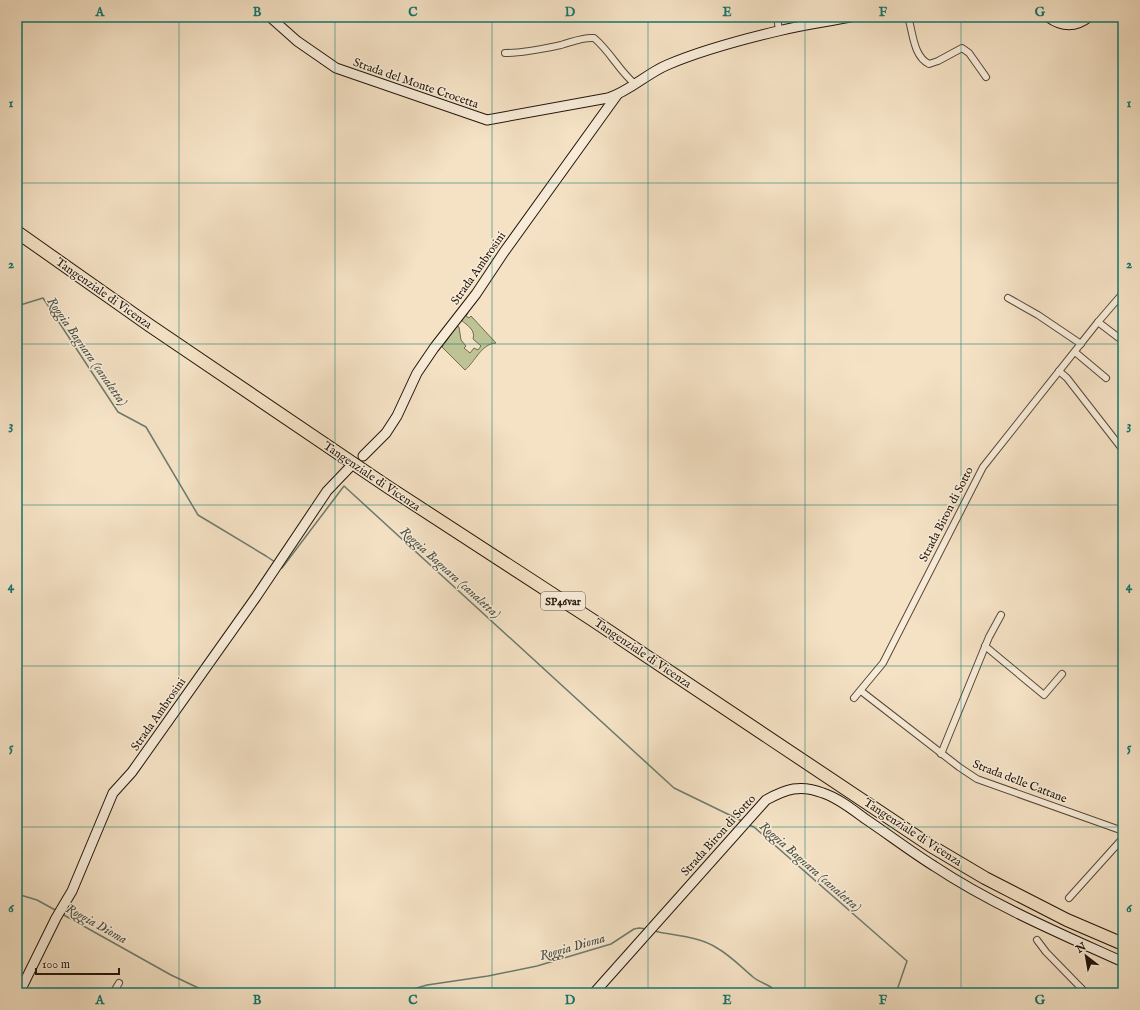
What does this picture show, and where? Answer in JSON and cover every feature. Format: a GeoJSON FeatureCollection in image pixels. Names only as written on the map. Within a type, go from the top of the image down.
{"type":"FeatureCollection","features":[{"type":"Feature","properties":{"kind":"highway","name":"Tangenziale di Vicenza"},"geometry":{"type":"LineString","coordinates":[[17,232],[149,325],[388,487],[598,623],[931,846],[985,878],[1067,920],[1123,944]]}},
{"type":"Feature","properties":{"kind":"street","name":"Strada del Monte Crocetta"},"geometry":{"type":"LineString","coordinates":[[270,17],[297,41],[336,68],[487,120],[618,95]]}},
{"type":"Feature","properties":{"kind":"street"},"geometry":{"type":"LineString","coordinates":[[777,17],[779,30]]}},
{"type":"Feature","properties":{"kind":"street"},"geometry":{"type":"LineString","coordinates":[[618,95],[648,74],[666,65],[701,52],[779,30],[850,17]]}},
{"type":"Feature","properties":{"kind":"street"},"geometry":{"type":"LineString","coordinates":[[908,17],[916,47],[924,61],[929,64],[938,61],[962,48],[969,53],[986,77]]}},
{"type":"Feature","properties":{"kind":"street"},"geometry":{"type":"LineString","coordinates":[[1048,17],[1062,24],[1072,25],[1084,21],[1088,17]]}},
{"type":"Feature","properties":{"kind":"street"},"geometry":{"type":"LineString","coordinates":[[505,53],[519,53],[577,40],[594,38],[626,76],[635,84]]}},
{"type":"Feature","properties":{"kind":"street","name":"Strada Ambrosini"},"geometry":{"type":"LineString","coordinates":[[363,456],[386,433],[397,416],[417,373],[434,348],[476,294],[504,252],[618,95]]}},
{"type":"Feature","properties":{"kind":"street","name":"Strada Biron di Sotto"},"geometry":{"type":"LineString","coordinates":[[854,698],[883,663],[983,467],[1098,322],[1123,294]]}},
{"type":"Feature","properties":{"kind":"street"},"geometry":{"type":"LineString","coordinates":[[1008,298],[1081,344]]}},
{"type":"Feature","properties":{"kind":"street"},"geometry":{"type":"LineString","coordinates":[[1098,322],[1123,341]]}},
{"type":"Feature","properties":{"kind":"street"},"geometry":{"type":"LineString","coordinates":[[1075,352],[1106,378]]}},
{"type":"Feature","properties":{"kind":"street"},"geometry":{"type":"LineString","coordinates":[[1059,371],[1067,378],[1123,450]]}},
{"type":"Feature","properties":{"kind":"street","name":"Strada Ambrosini"},"geometry":{"type":"LineString","coordinates":[[18,993],[56,918],[72,891],[114,793],[132,772],[243,615],[327,491],[349,468]]}},
{"type":"Feature","properties":{"kind":"street"},"geometry":{"type":"LineString","coordinates":[[941,754],[985,646],[1001,615]]}},
{"type":"Feature","properties":{"kind":"street"},"geometry":{"type":"LineString","coordinates":[[985,646],[1044,695],[1062,674]]}},
{"type":"Feature","properties":{"kind":"street","name":"Strada delle Cattane"},"geometry":{"type":"LineString","coordinates":[[861,691],[941,754],[977,779],[1123,831]]}},
{"type":"Feature","properties":{"kind":"street","name":"Strada Biron di Sotto"},"geometry":{"type":"LineString","coordinates":[[594,993],[644,935],[766,800],[791,788],[808,788],[824,793],[849,808],[935,867],[980,893],[1123,962]]}},
{"type":"Feature","properties":{"kind":"street"},"geometry":{"type":"LineString","coordinates":[[1069,898],[1123,838]]}},
{"type":"Feature","properties":{"kind":"street"},"geometry":{"type":"LineString","coordinates":[[1037,940],[1046,952],[1086,993]]}},
{"type":"Feature","properties":{"kind":"street"},"geometry":{"type":"LineString","coordinates":[[115,992],[119,983]]}},
{"type":"Feature","properties":{"kind":"green space"},"geometry":{"type":"Polygon","coordinates":[[[467,312],[468,313],[466,316],[469,318],[471,316],[496,343],[491,344],[482,350],[465,370],[442,347],[457,326],[459,327],[461,340],[466,346],[464,348],[470,353],[474,348],[478,350],[481,346],[473,339],[474,336],[472,330],[461,320],[467,312]]]}},
{"type":"Feature","properties":{"kind":"waterway","name":"Roggia Bagnara (canaletta)"},"geometry":{"type":"LineString","coordinates":[[17,306],[43,298],[118,412],[146,427],[198,515],[275,562]]}},
{"type":"Feature","properties":{"kind":"waterway","name":"Roggia Bagnara (canaletta)"},"geometry":{"type":"LineString","coordinates":[[281,567],[282,568],[344,486],[674,788],[742,821]]}},
{"type":"Feature","properties":{"kind":"waterway","name":"Roggia Bagnara (canaletta)"},"geometry":{"type":"LineString","coordinates":[[749,825],[754,827],[907,961],[896,993]]}},
{"type":"Feature","properties":{"kind":"waterway","name":"Roggia Dioma"},"geometry":{"type":"LineString","coordinates":[[17,894],[37,900],[57,911]]}},
{"type":"Feature","properties":{"kind":"waterway","name":"Roggia Dioma"},"geometry":{"type":"LineString","coordinates":[[62,914],[171,975],[209,993]]}},
{"type":"Feature","properties":{"kind":"waterway","name":"Roggia Dioma"},"geometry":{"type":"LineString","coordinates":[[400,993],[427,985],[488,976],[537,966],[611,944],[634,929],[647,929]]}},
{"type":"Feature","properties":{"kind":"waterway","name":"Roggia Dioma"},"geometry":{"type":"LineString","coordinates":[[654,931],[694,939],[710,944],[727,954],[756,979],[778,993]]}}]}
